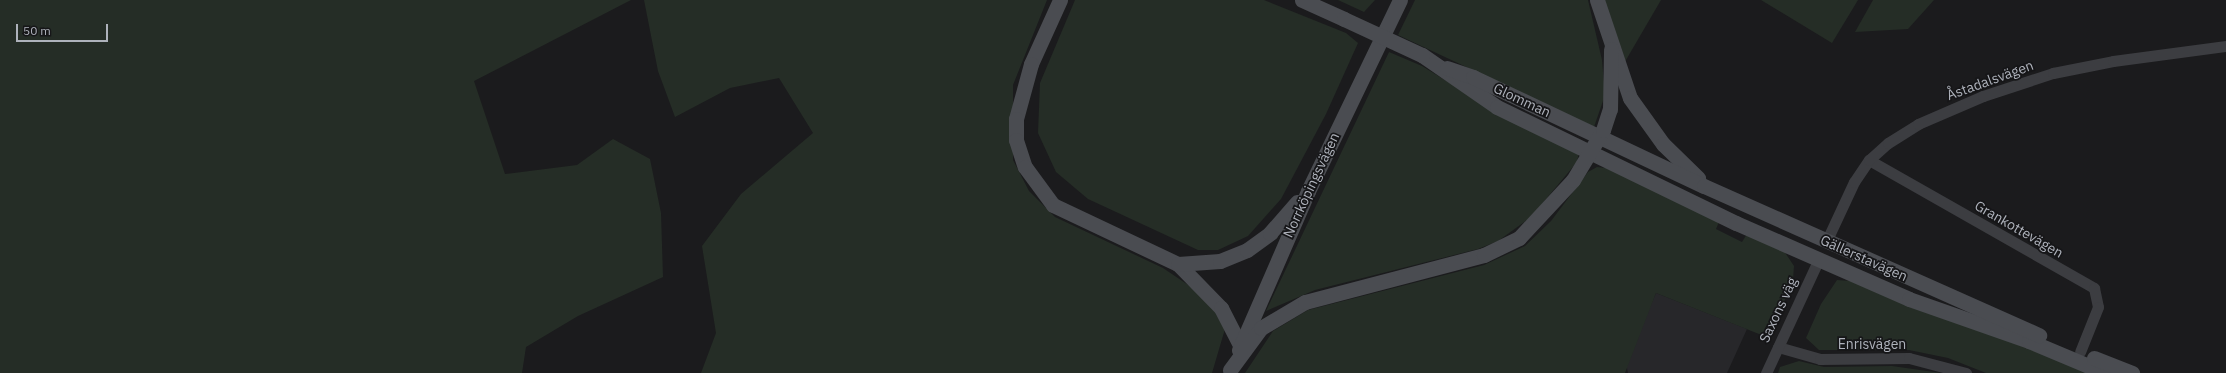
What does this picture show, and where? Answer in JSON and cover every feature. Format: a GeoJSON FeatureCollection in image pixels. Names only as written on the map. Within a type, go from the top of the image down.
{"type":"FeatureCollection","features":[{"type":"Feature","properties":{"kind":"main road"},"geometry":{"type":"LineString","coordinates":[[1060,0],[1031,64],[1016,119],[1016,140],[1025,168],[1053,205],[1178,264],[1221,308],[1240,345]]}},
{"type":"Feature","properties":{"kind":"main road","name":"Glomman"},"geometry":{"type":"LineString","coordinates":[[1302,0],[1422,56],[1442,67],[1497,107],[1590,152]]}},
{"type":"Feature","properties":{"kind":"main road","name":"Norrköpingsvägen"},"geometry":{"type":"LineString","coordinates":[[1230,372],[1240,345],[1308,191],[1400,0]]}},
{"type":"Feature","properties":{"kind":"main road"},"geometry":{"type":"LineString","coordinates":[[1597,0],[1611,49],[1630,98],[1647,126],[1687,170],[1713,190]]}},
{"type":"Feature","properties":{"kind":"main road"},"geometry":{"type":"LineString","coordinates":[[1230,372],[1261,328],[1300,305],[1336,292],[1484,255],[1519,238],[1553,205],[1600,137],[1610,109],[1611,49]]}},
{"type":"Feature","properties":{"kind":"main road","name":"Glomman"},"geometry":{"type":"LineString","coordinates":[[1442,67],[1473,77],[1600,137]]}},
{"type":"Feature","properties":{"kind":"main road","name":"Gällerstavägen"},"geometry":{"type":"LineString","coordinates":[[1600,137],[1826,242],[2132,373]]}},
{"type":"Feature","properties":{"kind":"main road","name":"Gällerstavägen"},"geometry":{"type":"LineString","coordinates":[[1590,152],[1818,261],[2105,373]]}},
{"type":"Feature","properties":{"kind":"main road"},"geometry":{"type":"LineString","coordinates":[[1178,264],[1220,261],[1247,250],[1270,233],[1308,191]]}},
{"type":"Feature","properties":{"kind":"main road"},"geometry":{"type":"LineString","coordinates":[[1818,261],[1826,242]]}},
{"type":"Feature","properties":{"kind":"street","name":"Åstadalsvägen"},"geometry":{"type":"LineString","coordinates":[[1826,242],[1854,182],[1869,160],[1888,143],[1918,124],[2019,83],[2113,61],[2226,46]]}},
{"type":"Feature","properties":{"kind":"street","name":"Grankottevägen"},"geometry":{"type":"LineString","coordinates":[[1869,160],[2094,288],[2098,307],[2080,352]]}},
{"type":"Feature","properties":{"kind":"street","name":"Saxons väg"},"geometry":{"type":"LineString","coordinates":[[1766,373],[1818,261]]}},
{"type":"Feature","properties":{"kind":"street","name":"Enrisvägen"},"geometry":{"type":"LineString","coordinates":[[1778,347],[1820,359],[1909,358],[1966,373]]}},
{"type":"Feature","properties":{"kind":"shaded area"},"geometry":{"type":"Polygon","coordinates":[[[0,0],[631,0],[474,81],[505,174],[577,165],[613,139],[650,159],[661,213],[663,277],[578,316],[526,347],[522,373],[0,373],[0,0]]]}},
{"type":"Feature","properties":{"kind":"shaded area"},"geometry":{"type":"Polygon","coordinates":[[[644,0],[1047,0],[1013,85],[1013,160],[1029,191],[1055,217],[1163,268],[1206,297],[1225,329],[1212,373],[701,373],[716,333],[702,246],[741,194],[813,133],[779,78],[730,88],[675,117],[658,71],[644,0]]]}},
{"type":"Feature","properties":{"kind":"shaded area"},"geometry":{"type":"Polygon","coordinates":[[[1075,0],[1264,0],[1346,33],[1358,43],[1326,114],[1281,199],[1248,236],[1218,250],[1198,250],[1088,199],[1056,172],[1038,133],[1040,83],[1075,0]]]}},
{"type":"Feature","properties":{"kind":"shaded area"},"geometry":{"type":"Polygon","coordinates":[[[1338,0],[1375,0],[1364,12],[1338,0]]]}},
{"type":"Feature","properties":{"kind":"shaded area"},"geometry":{"type":"Polygon","coordinates":[[[1415,0],[1588,0],[1602,60],[1605,95],[1594,127],[1398,35],[1415,0]]]}},
{"type":"Feature","properties":{"kind":"shaded area"},"geometry":{"type":"Polygon","coordinates":[[[1596,0],[1661,0],[1619,72],[1596,0]]]}},
{"type":"Feature","properties":{"kind":"shaded area"},"geometry":{"type":"Polygon","coordinates":[[[1761,0],[1858,0],[1832,43],[1761,0]]]}},
{"type":"Feature","properties":{"kind":"shaded area"},"geometry":{"type":"Polygon","coordinates":[[[1873,0],[1934,0],[1908,29],[1855,32],[1873,0]]]}},
{"type":"Feature","properties":{"kind":"shaded area"},"geometry":{"type":"Polygon","coordinates":[[[1389,52],[1422,66],[1507,118],[1579,152],[1577,162],[1531,217],[1498,241],[1478,249],[1315,290],[1266,311],[1389,52]]]}},
{"type":"Feature","properties":{"kind":"shaded area"},"geometry":{"type":"Polygon","coordinates":[[[1597,167],[1615,169],[1719,222],[1716,229],[1742,242],[1747,234],[1784,251],[1794,266],[1793,280],[1769,338],[1656,293],[1625,373],[1245,373],[1273,331],[1308,310],[1484,265],[1525,246],[1551,221],[1588,172],[1597,167]]]}},
{"type":"Feature","properties":{"kind":"shaded area"},"geometry":{"type":"Polygon","coordinates":[[[1837,280],[1851,281],[2094,373],[1986,373],[1948,358],[1909,350],[1819,350],[1806,338],[1821,304],[1837,280]]]}},
{"type":"Feature","properties":{"kind":"shaded area"},"geometry":{"type":"Polygon","coordinates":[[[1656,293],[1747,329],[1727,373],[1628,373],[1626,363],[1656,293]]]}},
{"type":"Feature","properties":{"kind":"shaded area"},"geometry":{"type":"Polygon","coordinates":[[[1799,361],[1824,367],[1892,366],[1941,373],[1778,373],[1780,367],[1799,361]]]}}]}
